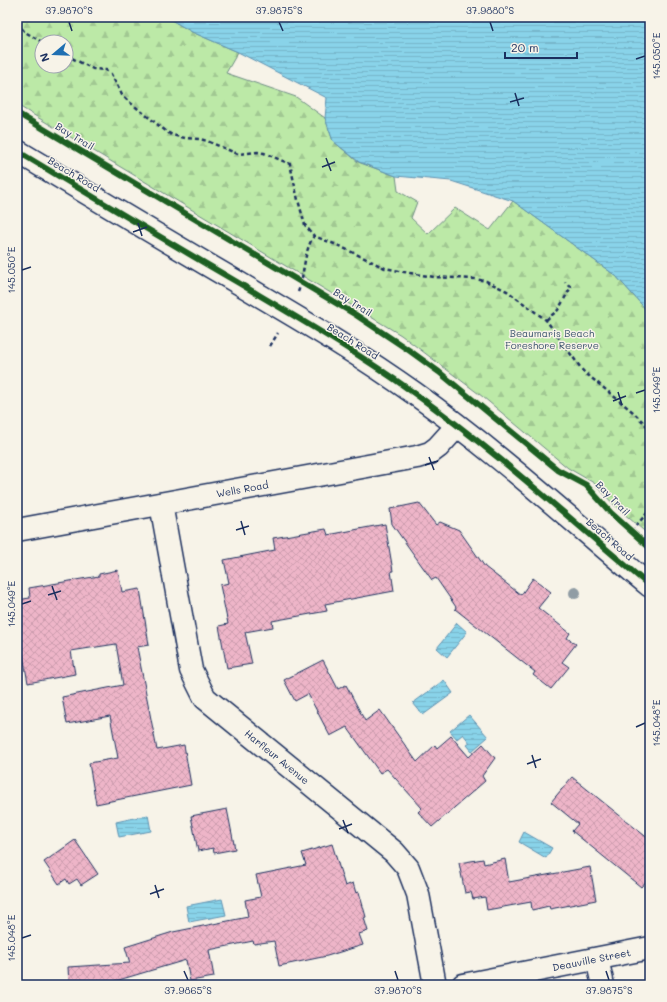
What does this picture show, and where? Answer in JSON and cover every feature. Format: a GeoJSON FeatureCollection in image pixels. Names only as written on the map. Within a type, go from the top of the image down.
{"type":"FeatureCollection","features":[{"type":"Feature","properties":{"kind":"street","name":"Beach Road"},"geometry":{"type":"LineString","coordinates":[[17,151],[343,346],[413,392],[541,493],[650,586]]}},
{"type":"Feature","properties":{"kind":"street","name":"Wells Road"},"geometry":{"type":"LineString","coordinates":[[17,530],[417,457],[430,453],[438,447],[457,426]]}},
{"type":"Feature","properties":{"kind":"street","name":"Harfleur Avenue"},"geometry":{"type":"LineString","coordinates":[[161,504],[191,670],[205,698],[394,852],[408,868],[418,894],[435,985]]}},
{"type":"Feature","properties":{"kind":"street","name":"Deauville Street"},"geometry":{"type":"LineString","coordinates":[[463,985],[650,948]]}},
{"type":"Feature","properties":{"kind":"street"},"geometry":{"type":"LineString","coordinates":[[598,959],[603,985]]}},
{"type":"Feature","properties":{"kind":"path"},"geometry":{"type":"LineString","coordinates":[[17,23],[25,32],[34,37]]}},
{"type":"Feature","properties":{"kind":"path"},"geometry":{"type":"LineString","coordinates":[[74,59],[93,69],[106,70],[111,74],[126,100],[167,132],[178,137],[207,141],[238,154],[258,152],[290,164],[305,225],[314,236],[337,245],[385,268],[434,277],[450,277],[486,281],[517,298],[546,320],[583,372],[633,412],[650,428]]}},
{"type":"Feature","properties":{"kind":"path"},"geometry":{"type":"LineString","coordinates":[[302,282],[309,243],[314,236]]}},
{"type":"Feature","properties":{"kind":"path"},"geometry":{"type":"LineString","coordinates":[[295,278],[308,286]]}},
{"type":"Feature","properties":{"kind":"path"},"geometry":{"type":"LineString","coordinates":[[546,320],[558,310],[571,288],[565,282]]}},
{"type":"Feature","properties":{"kind":"path"},"geometry":{"type":"LineString","coordinates":[[631,531],[650,510]]}},
{"type":"Feature","properties":{"kind":"green space","name":"Beaumaris Beach Foreshore Reserve"},"geometry":{"type":"Polygon","coordinates":[[[17,17],[166,17],[192,32],[238,52],[226,73],[296,97],[325,118],[333,141],[358,162],[396,176],[398,191],[417,202],[411,218],[428,234],[455,208],[490,230],[513,201],[616,276],[650,314],[650,536],[615,506],[594,483],[568,468],[483,397],[401,335],[17,105],[17,17]]]}},
{"type":"Feature","properties":{"kind":"water"},"geometry":{"type":"Polygon","coordinates":[[[166,17],[650,17],[650,314],[616,276],[513,201],[451,181],[396,176],[359,162],[333,141],[325,118],[327,98],[238,52],[192,32],[166,17]]]}},
{"type":"Feature","properties":{"kind":"water"},"geometry":{"type":"Polygon","coordinates":[[[457,623],[467,632],[447,657],[437,648],[457,623]]]}},
{"type":"Feature","properties":{"kind":"water"},"geometry":{"type":"Polygon","coordinates":[[[444,680],[453,693],[423,715],[413,703],[444,680]]]}},
{"type":"Feature","properties":{"kind":"water"},"geometry":{"type":"Polygon","coordinates":[[[469,715],[488,737],[472,751],[467,745],[470,743],[463,734],[457,739],[450,731],[469,715]]]}},
{"type":"Feature","properties":{"kind":"water"},"geometry":{"type":"Polygon","coordinates":[[[148,815],[151,831],[119,837],[116,822],[148,815]]]}},
{"type":"Feature","properties":{"kind":"water"},"geometry":{"type":"Polygon","coordinates":[[[524,832],[552,848],[546,858],[519,842],[524,832]]]}},
{"type":"Feature","properties":{"kind":"water"},"geometry":{"type":"Polygon","coordinates":[[[222,899],[226,915],[189,922],[186,906],[222,899]]]}},
{"type":"Feature","properties":{"kind":"building"},"geometry":{"type":"Polygon","coordinates":[[[419,503],[436,525],[440,522],[459,530],[485,567],[521,595],[533,578],[551,592],[538,608],[570,633],[567,638],[576,644],[562,662],[569,667],[551,689],[533,675],[535,672],[455,609],[456,607],[436,578],[432,580],[392,524],[390,509],[419,503]]]}},
{"type":"Feature","properties":{"kind":"building"},"geometry":{"type":"Polygon","coordinates":[[[385,524],[393,571],[391,571],[394,591],[325,604],[327,611],[272,621],[273,627],[245,632],[252,664],[227,668],[219,626],[228,624],[220,585],[229,583],[224,560],[275,550],[273,538],[326,529],[328,535],[385,524]]]}},
{"type":"Feature","properties":{"kind":"building"},"geometry":{"type":"Polygon","coordinates":[[[118,570],[122,592],[140,589],[149,645],[137,647],[157,750],[184,745],[191,785],[96,804],[89,763],[118,758],[110,716],[67,724],[62,697],[123,685],[116,644],[71,651],[75,674],[28,683],[17,621],[17,600],[30,598],[29,588],[99,576],[99,574],[118,570]]]}},
{"type":"Feature","properties":{"kind":"building"},"geometry":{"type":"Polygon","coordinates":[[[323,660],[338,689],[346,685],[365,721],[380,710],[417,762],[435,745],[437,748],[451,736],[469,757],[483,744],[495,758],[482,776],[485,781],[432,827],[418,812],[422,808],[387,769],[380,773],[347,727],[330,736],[308,694],[295,701],[284,680],[323,660]]]}},
{"type":"Feature","properties":{"kind":"building"},"geometry":{"type":"Polygon","coordinates":[[[572,777],[650,840],[650,877],[641,887],[572,831],[578,824],[551,802],[572,777]]]}},
{"type":"Feature","properties":{"kind":"building"},"geometry":{"type":"Polygon","coordinates":[[[227,809],[235,849],[214,853],[213,848],[198,851],[191,816],[227,809]]]}},
{"type":"Feature","properties":{"kind":"building"},"geometry":{"type":"Polygon","coordinates":[[[75,840],[98,874],[81,885],[77,879],[69,884],[66,879],[59,884],[44,862],[75,840]]]}},
{"type":"Feature","properties":{"kind":"building"},"geometry":{"type":"Polygon","coordinates":[[[332,844],[345,886],[353,883],[356,893],[359,892],[368,931],[359,934],[363,945],[327,956],[279,966],[274,941],[254,944],[253,941],[209,950],[214,977],[190,981],[186,960],[102,985],[69,985],[68,967],[130,963],[125,947],[173,932],[248,917],[245,900],[261,897],[256,875],[306,865],[302,853],[332,844]]]}},
{"type":"Feature","properties":{"kind":"building"},"geometry":{"type":"Polygon","coordinates":[[[483,859],[484,864],[505,859],[509,882],[590,867],[596,900],[550,909],[549,906],[532,910],[531,902],[487,910],[485,897],[473,899],[471,892],[465,893],[459,863],[483,859]]]}},
{"type":"Feature","properties":{"kind":"cycle path","name":"Bay Trail"},"geometry":{"type":"LineString","coordinates":[[17,113],[356,315],[410,351],[439,372],[558,470],[586,485],[611,513],[650,548]]}},
{"type":"Feature","properties":{"kind":"cycle path"},"geometry":{"type":"LineString","coordinates":[[17,151],[349,349],[414,393],[505,463],[650,586]]}}]}
